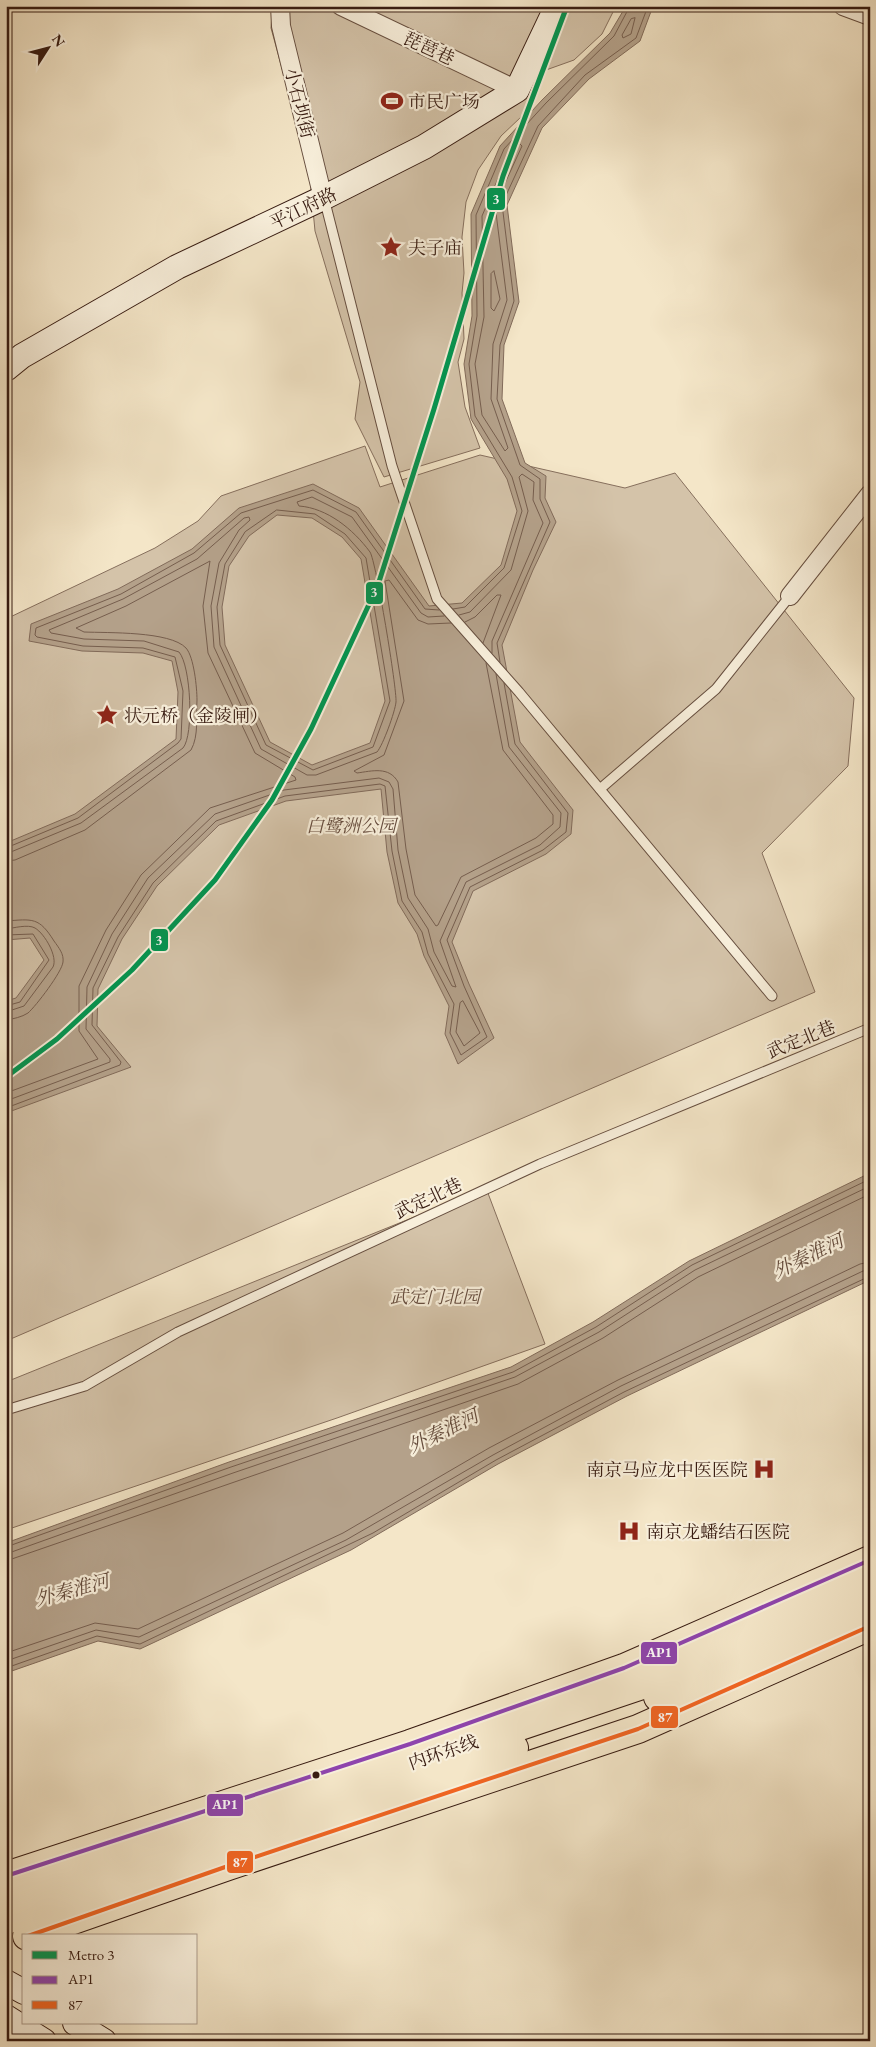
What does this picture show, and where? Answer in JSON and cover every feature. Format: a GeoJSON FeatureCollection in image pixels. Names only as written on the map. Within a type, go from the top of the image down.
{"type":"FeatureCollection","features":[{"type":"Feature","properties":{"kind":"main road"},"geometry":{"type":"LineString","coordinates":[[6,1876],[410,1744],[624,1668],[870,1560]]}},
{"type":"Feature","properties":{"kind":"main road","name":"内环东线"},"geometry":{"type":"LineString","coordinates":[[6,1899],[645,1684],[870,1579]]}},
{"type":"Feature","properties":{"kind":"main road","name":"内环东线"},"geometry":{"type":"LineString","coordinates":[[6,1920],[647,1702],[870,1606]]}},
{"type":"Feature","properties":{"kind":"main road"},"geometry":{"type":"LineString","coordinates":[[37,1934],[83,1926],[638,1729],[870,1626]]}},
{"type":"Feature","properties":{"kind":"main road"},"geometry":{"type":"LineString","coordinates":[[6,1943],[22,1937]]}},
{"type":"Feature","properties":{"kind":"street","name":"小石坝街"},"geometry":{"type":"LineString","coordinates":[[280,6],[281,26],[324,198]]}},
{"type":"Feature","properties":{"kind":"street","name":"琵琶巷"},"geometry":{"type":"LineString","coordinates":[[341,6],[518,90]]}},
{"type":"Feature","properties":{"kind":"street"},"geometry":{"type":"LineString","coordinates":[[518,90],[557,6]]}},
{"type":"Feature","properties":{"kind":"street"},"geometry":{"type":"LineString","coordinates":[[844,6],[870,16]]}},
{"type":"Feature","properties":{"kind":"street","name":"平江府路"},"geometry":{"type":"LineString","coordinates":[[6,369],[22,356],[177,268],[324,198],[424,147],[518,90]]}},
{"type":"Feature","properties":{"kind":"street"},"geometry":{"type":"LineString","coordinates":[[790,596],[870,494]]}},
{"type":"Feature","properties":{"kind":"street"},"geometry":{"type":"LineString","coordinates":[[6,1982],[22,1991]]}},
{"type":"Feature","properties":{"kind":"street"},"geometry":{"type":"LineString","coordinates":[[6,2017],[44,2041]]}},
{"type":"Feature","properties":{"kind":"street"},"geometry":{"type":"LineString","coordinates":[[77,2024],[104,2041]]}},
{"type":"Feature","properties":{"kind":"street"},"geometry":{"type":"LineString","coordinates":[[96,2024],[104,2041]]}},
{"type":"Feature","properties":{"kind":"lane"},"geometry":{"type":"LineString","coordinates":[[324,198],[392,466],[437,599],[600,789],[772,996]]}},
{"type":"Feature","properties":{"kind":"lane"},"geometry":{"type":"LineString","coordinates":[[600,789],[716,689],[790,596]]}},
{"type":"Feature","properties":{"kind":"lane","name":"武定北巷"},"geometry":{"type":"LineString","coordinates":[[6,1410],[85,1386],[178,1332],[540,1164],[870,1028]]}},
{"type":"Feature","properties":{"kind":"green space","name":"夫子庙"},"geometry":{"type":"Polygon","coordinates":[[[265,6],[616,6],[602,34],[574,60],[546,70],[535,97],[521,117],[501,136],[478,170],[466,202],[462,237],[464,339],[458,362],[465,407],[480,448],[384,477],[355,419],[360,382],[315,231],[309,168],[271,28],[272,12],[265,6]]]}},
{"type":"Feature","properties":{"kind":"green space","name":"白鹭洲公园"},"geometry":{"type":"Polygon","coordinates":[[[365,446],[380,487],[480,455],[625,488],[675,473],[854,698],[848,766],[762,853],[815,992],[6,1341],[6,619],[155,548],[198,521],[221,496],[365,446]]]}},
{"type":"Feature","properties":{"kind":"green space","name":"武定门北园"},"geometry":{"type":"Polygon","coordinates":[[[486,1188],[545,1344],[337,1418],[6,1530],[6,1382],[486,1188]]]}},
{"type":"Feature","properties":{"kind":"water"},"geometry":{"type":"Polygon","coordinates":[[[626,6],[653,6],[640,41],[589,79],[542,128],[507,205],[519,302],[504,345],[502,399],[525,463],[546,476],[545,498],[556,522],[533,570],[502,645],[520,742],[573,810],[571,834],[546,854],[473,891],[452,942],[494,1038],[458,1064],[445,1034],[449,1006],[424,956],[417,934],[398,903],[387,852],[381,789],[286,801],[219,825],[157,886],[122,939],[98,989],[97,1026],[131,1067],[6,1113],[6,1001],[16,998],[44,960],[30,938],[6,940],[6,843],[75,814],[176,739],[178,692],[172,661],[143,653],[82,651],[29,641],[31,624],[118,589],[192,549],[239,508],[313,484],[359,508],[429,606],[462,603],[501,565],[517,511],[507,479],[471,419],[464,364],[472,316],[471,214],[500,146],[542,100],[610,33],[626,6]],[[277,515],[249,536],[229,566],[222,607],[225,645],[270,742],[312,765],[370,743],[385,701],[361,559],[342,537],[312,518],[277,515]]]}},
{"type":"Feature","properties":{"kind":"water","name":"外秦淮河"},"geometry":{"type":"Polygon","coordinates":[[[870,1173],[870,1280],[627,1396],[498,1464],[351,1550],[140,1649],[98,1641],[6,1673],[6,1543],[229,1462],[511,1367],[593,1322],[689,1261],[870,1173]]]}},
{"type":"Feature","properties":{"kind":"metro line","name":"3"},"geometry":{"type":"LineString","coordinates":[[6,1077],[57,1039],[132,970],[215,880],[272,800],[311,729],[378,585],[434,409],[503,176],[567,6]]}},
{"type":"Feature","properties":{"kind":"transit line","name":"AP1"},"geometry":{"type":"LineString","coordinates":[[6,1876],[410,1744],[624,1668],[870,1560]]}},
{"type":"Feature","properties":{"kind":"transit line","name":"87"},"geometry":{"type":"LineString","coordinates":[[34,1934],[228,1866],[638,1729],[870,1626]]}},
{"type":"Feature","properties":{"kind":"place","name":"市民广场"},"geometry":{"type":"Point","coordinates":[392,101]}},
{"type":"Feature","properties":{"kind":"place","name":"夫子庙"},"geometry":{"type":"Point","coordinates":[391,247]}},
{"type":"Feature","properties":{"kind":"place","name":"状元桥（金陵闸）"},"geometry":{"type":"Point","coordinates":[107,715]}},
{"type":"Feature","properties":{"kind":"place","name":"南京马应龙中医医院"},"geometry":{"type":"Point","coordinates":[764,1469]}},
{"type":"Feature","properties":{"kind":"place","name":"南京龙蟠结石医院"},"geometry":{"type":"Point","coordinates":[629,1531]}}]}
